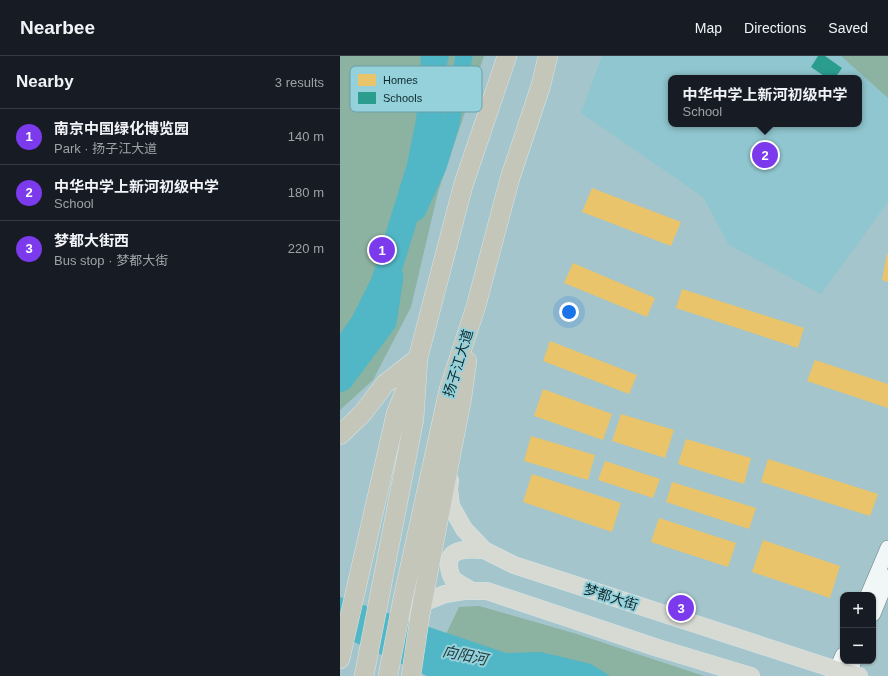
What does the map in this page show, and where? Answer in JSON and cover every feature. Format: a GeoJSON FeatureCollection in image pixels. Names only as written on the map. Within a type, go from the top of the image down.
{"type":"FeatureCollection","features":[{"type":"Feature","properties":{"kind":"highway"},"geometry":{"type":"LineString","coordinates":[[340,659],[396,414],[418,358],[463,186],[507,56]]}},
{"type":"Feature","properties":{"kind":"highway","name":"扬子江大道"},"geometry":{"type":"LineString","coordinates":[[388,672],[449,389],[476,306],[510,178],[541,85],[548,56]]}},
{"type":"Feature","properties":{"kind":"highway"},"geometry":{"type":"LineString","coordinates":[[541,85],[557,56]]}},
{"type":"Feature","properties":{"kind":"highway"},"geometry":{"type":"LineString","coordinates":[[411,676],[421,609],[462,397],[476,306]]}},
{"type":"Feature","properties":{"kind":"highway"},"geometry":{"type":"LineString","coordinates":[[340,435],[362,414],[385,384],[418,358]]}},
{"type":"Feature","properties":{"kind":"highway"},"geometry":{"type":"LineString","coordinates":[[365,672],[414,419],[418,358]]}},
{"type":"Feature","properties":{"kind":"main road","name":"梦都大街"},"geometry":{"type":"LineString","coordinates":[[454,436],[449,489],[451,506],[464,529],[484,550],[514,565],[846,670]]}},
{"type":"Feature","properties":{"kind":"main road"},"geometry":{"type":"LineString","coordinates":[[473,591],[460,585],[453,578],[450,571],[450,559],[460,550],[471,548],[484,550]]}},
{"type":"Feature","properties":{"kind":"main road"},"geometry":{"type":"LineString","coordinates":[[421,609],[444,594],[464,591],[486,591],[658,648],[751,676]]}},
{"type":"Feature","properties":{"kind":"street"},"geometry":{"type":"LineString","coordinates":[[869,592],[888,548]]}},
{"type":"Feature","properties":{"kind":"street"},"geometry":{"type":"LineString","coordinates":[[876,607],[888,577]]}},
{"type":"Feature","properties":{"kind":"shaded area"},"geometry":{"type":"Polygon","coordinates":[[[602,56],[841,56],[888,98],[888,202],[821,294],[729,245],[703,197],[581,113],[602,56]]]}},
{"type":"Feature","properties":{"kind":"green space"},"geometry":{"type":"Polygon","coordinates":[[[340,56],[484,56],[481,66],[350,66],[350,112],[465,112],[438,192],[411,307],[373,380],[340,410],[340,56]]]}},
{"type":"Feature","properties":{"kind":"green space"},"geometry":{"type":"Polygon","coordinates":[[[841,56],[888,56],[888,98],[841,56]]]}},
{"type":"Feature","properties":{"kind":"green space"},"geometry":{"type":"Polygon","coordinates":[[[479,606],[577,634],[704,676],[426,676],[459,607],[479,606]]]}},
{"type":"Feature","properties":{"kind":"water"},"geometry":{"type":"Polygon","coordinates":[[[421,56],[449,56],[447,66],[420,66],[421,56]]]}},
{"type":"Feature","properties":{"kind":"water"},"geometry":{"type":"Polygon","coordinates":[[[417,112],[444,112],[443,125],[432,173],[396,290],[374,334],[340,382],[340,334],[352,317],[372,277],[407,164],[417,112]]]}},
{"type":"Feature","properties":{"kind":"water","name":"向阳河"},"geometry":{"type":"Polygon","coordinates":[[[340,597],[506,653],[541,652],[591,664],[610,676],[427,676],[354,642],[340,639],[340,597]]]}},
{"type":"Feature","properties":{"kind":"building: Homes"},"geometry":{"type":"Polygon","coordinates":[[[592,188],[681,222],[671,246],[582,212],[592,188]]]}},
{"type":"Feature","properties":{"kind":"building: Homes"},"geometry":{"type":"Polygon","coordinates":[[[888,254],[888,282],[882,280],[888,254]]]}},
{"type":"Feature","properties":{"kind":"building: Homes"},"geometry":{"type":"Polygon","coordinates":[[[573,263],[655,298],[647,317],[564,283],[573,263]]]}},
{"type":"Feature","properties":{"kind":"building: Homes"},"geometry":{"type":"Polygon","coordinates":[[[682,289],[804,328],[798,348],[676,308],[682,289]]]}},
{"type":"Feature","properties":{"kind":"building: Homes"},"geometry":{"type":"Polygon","coordinates":[[[550,341],[637,375],[629,394],[543,361],[550,341]]]}},
{"type":"Feature","properties":{"kind":"building: Homes"},"geometry":{"type":"Polygon","coordinates":[[[815,360],[888,384],[888,408],[807,381],[815,360]]]}},
{"type":"Feature","properties":{"kind":"building: Homes"},"geometry":{"type":"Polygon","coordinates":[[[543,389],[612,414],[603,440],[534,416],[543,389]]]}},
{"type":"Feature","properties":{"kind":"building: Homes"},"geometry":{"type":"Polygon","coordinates":[[[621,414],[674,430],[665,458],[612,441],[621,414]]]}},
{"type":"Feature","properties":{"kind":"building: Homes"},"geometry":{"type":"Polygon","coordinates":[[[531,436],[595,455],[588,480],[524,461],[531,436]]]}},
{"type":"Feature","properties":{"kind":"building: Homes"},"geometry":{"type":"Polygon","coordinates":[[[686,439],[751,458],[744,484],[678,464],[686,439]]]}},
{"type":"Feature","properties":{"kind":"building: Homes"},"geometry":{"type":"Polygon","coordinates":[[[768,459],[878,494],[870,516],[761,482],[768,459]]]}},
{"type":"Feature","properties":{"kind":"building: Homes"},"geometry":{"type":"Polygon","coordinates":[[[605,461],[660,479],[653,498],[598,480],[605,461]]]}},
{"type":"Feature","properties":{"kind":"building: Homes"},"geometry":{"type":"Polygon","coordinates":[[[532,474],[621,503],[612,532],[523,502],[532,474]]]}},
{"type":"Feature","properties":{"kind":"building: Homes"},"geometry":{"type":"Polygon","coordinates":[[[672,482],[756,508],[749,529],[666,502],[672,482]]]}},
{"type":"Feature","properties":{"kind":"building: Homes"},"geometry":{"type":"Polygon","coordinates":[[[659,518],[736,543],[728,567],[651,542],[659,518]]]}},
{"type":"Feature","properties":{"kind":"building: Homes"},"geometry":{"type":"Polygon","coordinates":[[[763,540],[840,566],[830,598],[752,572],[763,540]]]}},
{"type":"Feature","properties":{"kind":"building: Schools"},"geometry":{"type":"Polygon","coordinates":[[[818,56],[825,56],[842,68],[837,75],[823,75],[811,67],[818,56]]]}},
{"type":"Feature","properties":{"kind":"waterway"},"geometry":{"type":"LineString","coordinates":[[462,66],[464,56]]}},
{"type":"Feature","properties":{"kind":"waterway"},"geometry":{"type":"LineString","coordinates":[[417,212],[438,167],[453,112]]}},
{"type":"Feature","properties":{"kind":"waterway"},"geometry":{"type":"LineString","coordinates":[[340,384],[344,382],[388,323],[395,276]]}},
{"type":"Feature","properties":{"kind":"place","name":"中华中学上新河初级中学"},"geometry":{"type":"Point","coordinates":[765,155]}},
{"type":"Feature","properties":{"kind":"place","name":"南京中国绿化博览园"},"geometry":{"type":"Point","coordinates":[382,250]}},
{"type":"Feature","properties":{"kind":"place","name":"梦都大街西"},"geometry":{"type":"Point","coordinates":[681,608]}}]}
